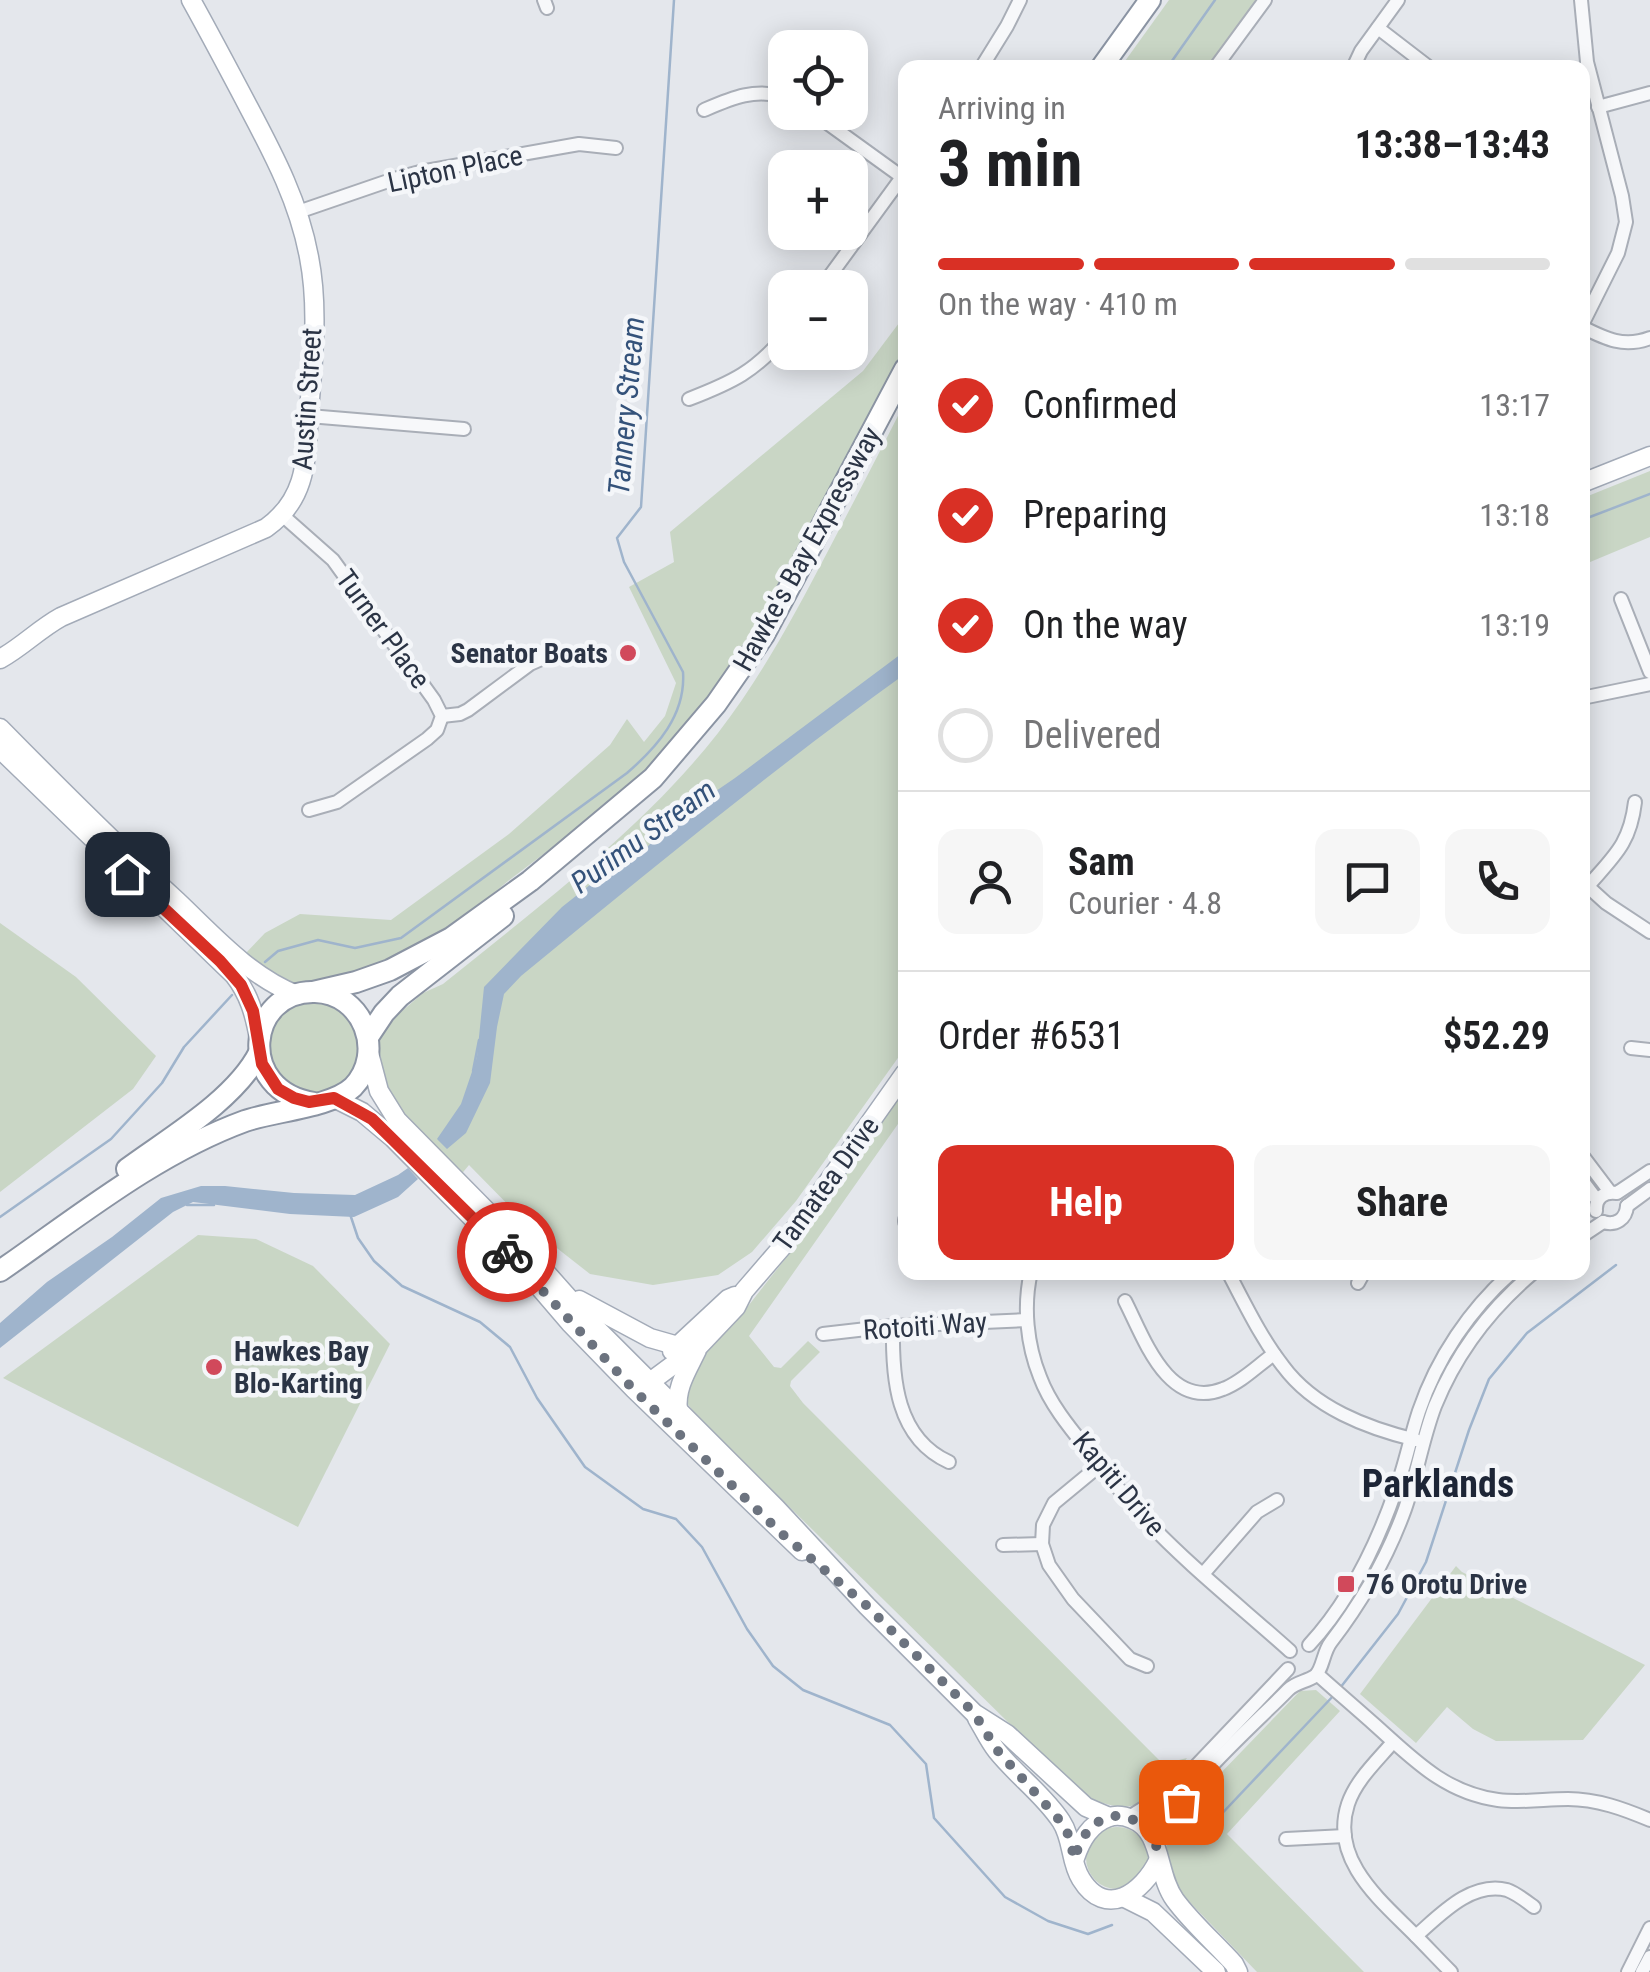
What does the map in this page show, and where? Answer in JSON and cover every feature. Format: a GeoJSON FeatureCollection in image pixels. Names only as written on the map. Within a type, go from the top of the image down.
{"type":"FeatureCollection","features":[{"type":"Feature","properties":{"kind":"highway"},"geometry":{"type":"LineString","coordinates":[[1107,60],[1150,0]]}},
{"type":"Feature","properties":{"kind":"highway"},"geometry":{"type":"LineString","coordinates":[[1115,60],[1158,0]]}},
{"type":"Feature","properties":{"kind":"highway","name":"Hawke's Bay Expressway"},"geometry":{"type":"LineString","coordinates":[[305,993],[390,970],[451,938],[530,882],[652,778],[716,704],[764,635],[898,382]]}},
{"type":"Feature","properties":{"kind":"highway","name":"Hawke's Bay Expressway"},"geometry":{"type":"LineString","coordinates":[[369,1045],[384,1013],[400,996],[576,859],[637,804],[721,713],[780,623],[898,397]]}},
{"type":"Feature","properties":{"kind":"highway"},"geometry":{"type":"LineString","coordinates":[[0,1261],[230,1092],[246,1076],[264,1025],[274,1010],[305,993],[328,994],[359,1016],[369,1045],[363,1071],[354,1085],[324,1101],[250,1120],[178,1151],[0,1271]]}},
{"type":"Feature","properties":{"kind":"highway"},"geometry":{"type":"LineString","coordinates":[[259,1047],[264,1070],[278,1089],[294,1098],[324,1101]]}},
{"type":"Feature","properties":{"kind":"main road","name":"Austin Street"},"geometry":{"type":"LineString","coordinates":[[191,0],[282,171],[310,260],[314,342],[309,416],[300,486],[282,514]]}},
{"type":"Feature","properties":{"kind":"main road"},"geometry":{"type":"LineString","coordinates":[[1590,476],[1650,456]]}},
{"type":"Feature","properties":{"kind":"main road"},"geometry":{"type":"LineString","coordinates":[[0,671],[6,656],[35,632],[254,534],[282,514]]}},
{"type":"Feature","properties":{"kind":"main road"},"geometry":{"type":"LineString","coordinates":[[0,728],[225,946],[270,983],[305,993]]}},
{"type":"Feature","properties":{"kind":"main road"},"geometry":{"type":"LineString","coordinates":[[0,749],[234,975],[253,1011],[259,1047]]}},
{"type":"Feature","properties":{"kind":"main road"},"geometry":{"type":"LineString","coordinates":[[369,1045],[379,1091],[397,1120],[867,1606],[974,1713],[1006,1734],[1086,1807],[1146,1828],[1174,1898],[1238,1972]]}},
{"type":"Feature","properties":{"kind":"main road","name":"Tamatea Drive"},"geometry":{"type":"LineString","coordinates":[[648,1381],[700,1345],[736,1307],[898,1083]]}},
{"type":"Feature","properties":{"kind":"main road"},"geometry":{"type":"LineString","coordinates":[[324,1101],[362,1112],[381,1126],[627,1369],[638,1379],[648,1381]]}},
{"type":"Feature","properties":{"kind":"main road"},"geometry":{"type":"LineString","coordinates":[[528,1274],[634,1390],[781,1533],[867,1606]]}},
{"type":"Feature","properties":{"kind":"main road"},"geometry":{"type":"LineString","coordinates":[[550,1279],[582,1302],[650,1338],[678,1346]]}},
{"type":"Feature","properties":{"kind":"main road","name":"Tamatea Drive"},"geometry":{"type":"LineString","coordinates":[[648,1381],[651,1369],[728,1299],[744,1291]]}},
{"type":"Feature","properties":{"kind":"main road"},"geometry":{"type":"LineString","coordinates":[[678,1410],[676,1400],[681,1382],[700,1345]]}},
{"type":"Feature","properties":{"kind":"main road"},"geometry":{"type":"LineString","coordinates":[[648,1381],[651,1393],[781,1533]]}},
{"type":"Feature","properties":{"kind":"main road"},"geometry":{"type":"LineString","coordinates":[[974,1713],[997,1750],[1062,1823],[1070,1838],[1078,1875],[1090,1890],[1105,1898],[1125,1898],[1153,1912],[1216,1972]]}},
{"type":"Feature","properties":{"kind":"main road"},"geometry":{"type":"LineString","coordinates":[[1074,1859],[1086,1833],[1119,1817]]}},
{"type":"Feature","properties":{"kind":"main road"},"geometry":{"type":"LineString","coordinates":[[1125,1898],[1146,1882],[1158,1854]]}},
{"type":"Feature","properties":{"kind":"street"},"geometry":{"type":"LineString","coordinates":[[986,60],[1020,0]]}},
{"type":"Feature","properties":{"kind":"street"},"geometry":{"type":"LineString","coordinates":[[1222,60],[1265,0]]}},
{"type":"Feature","properties":{"kind":"street"},"geometry":{"type":"LineString","coordinates":[[1357,60],[1398,0]]}},
{"type":"Feature","properties":{"kind":"street"},"geometry":{"type":"LineString","coordinates":[[1582,0],[1587,60]]}},
{"type":"Feature","properties":{"kind":"street"},"geometry":{"type":"LineString","coordinates":[[1378,28],[1420,60]]}},
{"type":"Feature","properties":{"kind":"street"},"geometry":{"type":"LineString","coordinates":[[1590,73],[1622,196],[1625,231],[1590,310]]}},
{"type":"Feature","properties":{"kind":"street"},"geometry":{"type":"LineString","coordinates":[[1598,107],[1650,92]]}},
{"type":"Feature","properties":{"kind":"street"},"geometry":{"type":"LineString","coordinates":[[704,110],[740,95],[768,94]]}},
{"type":"Feature","properties":{"kind":"street"},"geometry":{"type":"LineString","coordinates":[[838,130],[898,171]]}},
{"type":"Feature","properties":{"kind":"street","name":"Lipton Place"},"geometry":{"type":"LineString","coordinates":[[298,212],[420,172],[579,144],[616,148]]}},
{"type":"Feature","properties":{"kind":"street"},"geometry":{"type":"LineString","coordinates":[[835,270],[898,183]]}},
{"type":"Feature","properties":{"kind":"street"},"geometry":{"type":"LineString","coordinates":[[1590,330],[1615,342],[1634,343],[1650,338]]}},
{"type":"Feature","properties":{"kind":"street"},"geometry":{"type":"LineString","coordinates":[[689,399],[744,376],[768,354]]}},
{"type":"Feature","properties":{"kind":"street"},"geometry":{"type":"LineString","coordinates":[[309,416],[464,429]]}},
{"type":"Feature","properties":{"kind":"street","name":"Turner Place"},"geometry":{"type":"LineString","coordinates":[[282,514],[333,560],[442,716],[436,730],[412,750],[337,802],[309,810]]}},
{"type":"Feature","properties":{"kind":"street"},"geometry":{"type":"LineString","coordinates":[[1620,599],[1650,672]]}},
{"type":"Feature","properties":{"kind":"street"},"geometry":{"type":"LineString","coordinates":[[442,716],[468,710],[530,664],[546,658]]}},
{"type":"Feature","properties":{"kind":"street"},"geometry":{"type":"LineString","coordinates":[[1590,696],[1650,684]]}},
{"type":"Feature","properties":{"kind":"street"},"geometry":{"type":"LineString","coordinates":[[1590,879],[1626,840],[1635,802]]}},
{"type":"Feature","properties":{"kind":"street"},"geometry":{"type":"LineString","coordinates":[[1590,888],[1650,932]]}},
{"type":"Feature","properties":{"kind":"street"},"geometry":{"type":"LineString","coordinates":[[1630,1048],[1650,1050]]}},
{"type":"Feature","properties":{"kind":"street"},"geometry":{"type":"LineString","coordinates":[[1590,1164],[1614,1193]]}},
{"type":"Feature","properties":{"kind":"street"},"geometry":{"type":"LineString","coordinates":[[1614,1193],[1650,1171]]}},
{"type":"Feature","properties":{"kind":"street"},"geometry":{"type":"LineString","coordinates":[[1626,1206],[1650,1189]]}},
{"type":"Feature","properties":{"kind":"street"},"geometry":{"type":"LineString","coordinates":[[1590,1195],[1599,1211],[1614,1223],[1624,1217],[1626,1206],[1621,1196],[1605,1193],[1599,1211],[1590,1224]]}},
{"type":"Feature","properties":{"kind":"street"},"geometry":{"type":"LineString","coordinates":[[1590,1215],[1599,1211]]}},
{"type":"Feature","properties":{"kind":"street","name":"Kapiti Drive"},"geometry":{"type":"LineString","coordinates":[[1030,1280],[1028,1320],[1033,1358],[1040,1380],[1065,1420],[1130,1503],[1290,1652]]}},
{"type":"Feature","properties":{"kind":"street"},"geometry":{"type":"LineString","coordinates":[[1232,1280],[1274,1354],[1294,1379],[1333,1410],[1417,1440]]}},
{"type":"Feature","properties":{"kind":"street"},"geometry":{"type":"LineString","coordinates":[[1158,1854],[1164,1826],[1196,1784],[1288,1690],[1314,1671],[1362,1596],[1405,1509],[1428,1388],[1468,1319],[1505,1280]]}},
{"type":"Feature","properties":{"kind":"street"},"geometry":{"type":"LineString","coordinates":[[1309,1645],[1334,1614],[1372,1550],[1417,1440],[1470,1342],[1525,1280]]}},
{"type":"Feature","properties":{"kind":"street"},"geometry":{"type":"LineString","coordinates":[[1125,1301],[1163,1373],[1190,1391],[1219,1392],[1274,1354]]}},
{"type":"Feature","properties":{"kind":"street","name":"Rotoiti Way"},"geometry":{"type":"LineString","coordinates":[[823,1334],[893,1326],[1028,1320]]}},
{"type":"Feature","properties":{"kind":"street"},"geometry":{"type":"LineString","coordinates":[[893,1326],[895,1384],[903,1411],[919,1441],[931,1454],[949,1462]]}},
{"type":"Feature","properties":{"kind":"street"},"geometry":{"type":"LineString","coordinates":[[1100,1466],[1054,1503],[1043,1525],[1042,1544],[1049,1565],[1073,1600],[1130,1660],[1147,1666]]}},
{"type":"Feature","properties":{"kind":"street"},"geometry":{"type":"LineString","coordinates":[[1202,1574],[1257,1512],[1277,1500]]}},
{"type":"Feature","properties":{"kind":"street"},"geometry":{"type":"LineString","coordinates":[[1003,1545],[1042,1544]]}},
{"type":"Feature","properties":{"kind":"street"},"geometry":{"type":"LineString","coordinates":[[1309,1645],[1317,1650],[1314,1671],[1294,1676],[1288,1669],[1290,1652],[1309,1645]]}},
{"type":"Feature","properties":{"kind":"street"},"geometry":{"type":"LineString","coordinates":[[1119,1817],[1174,1789],[1288,1669]]}},
{"type":"Feature","properties":{"kind":"street"},"geometry":{"type":"LineString","coordinates":[[1314,1671],[1396,1746],[1444,1782],[1478,1796],[1520,1802],[1591,1800],[1650,1820]]}},
{"type":"Feature","properties":{"kind":"street"},"geometry":{"type":"LineString","coordinates":[[1394,1742],[1355,1788],[1348,1804],[1345,1836],[1352,1862],[1370,1891],[1451,1972]]}},
{"type":"Feature","properties":{"kind":"street"},"geometry":{"type":"LineString","coordinates":[[1286,1839],[1345,1836]]}},
{"type":"Feature","properties":{"kind":"street"},"geometry":{"type":"LineString","coordinates":[[1416,1936],[1448,1908],[1470,1894],[1490,1888],[1511,1890],[1534,1907]]}},
{"type":"Feature","properties":{"kind":"street"},"geometry":{"type":"LineString","coordinates":[[1628,1972],[1650,1928]]}},
{"type":"Feature","properties":{"kind":"street"},"geometry":{"type":"LineString","coordinates":[[1642,1972],[1650,1957]]}},
{"type":"Feature","properties":{"kind":"green space"},"geometry":{"type":"Polygon","coordinates":[[[1169,0],[1259,0],[1213,60],[1126,60],[1169,0]]]}},
{"type":"Feature","properties":{"kind":"green space"},"geometry":{"type":"Polygon","coordinates":[[[898,324],[898,364],[778,596],[712,698],[642,774],[443,936],[368,972],[298,986],[286,984],[243,956],[265,933],[300,914],[391,920],[509,834],[610,745],[627,719],[644,742],[665,716],[676,683],[629,587],[674,562],[670,532],[868,370],[868,364],[898,324]]]}},
{"type":"Feature","properties":{"kind":"green space"},"geometry":{"type":"Polygon","coordinates":[[[898,416],[898,1058],[796,1201],[752,1252],[718,1275],[653,1285],[590,1274],[530,1227],[469,1165],[459,1177],[392,1104],[377,1057],[379,1036],[423,993],[443,984],[552,896],[622,835],[688,769],[749,689],[828,551],[898,416]]]}},
{"type":"Feature","properties":{"kind":"green space"},"geometry":{"type":"Polygon","coordinates":[[[1650,471],[1650,537],[1590,562],[1590,495],[1650,471]]]}},
{"type":"Feature","properties":{"kind":"green space"},"geometry":{"type":"Polygon","coordinates":[[[0,923],[76,977],[156,1056],[133,1089],[0,1192],[0,923]]]}},
{"type":"Feature","properties":{"kind":"green space"},"geometry":{"type":"Polygon","coordinates":[[[314,1001],[332,1004],[347,1014],[357,1029],[357,1065],[347,1080],[332,1090],[314,1093],[296,1090],[281,1080],[271,1065],[268,1047],[271,1029],[281,1014],[296,1004],[314,1001]]]}},
{"type":"Feature","properties":{"kind":"green space"},"geometry":{"type":"Polygon","coordinates":[[[898,1097],[898,1124],[749,1336],[774,1367],[781,1368],[808,1341],[820,1352],[791,1381],[790,1386],[803,1403],[1163,1764],[1187,1758],[1152,1797],[1142,1803],[1117,1806],[1091,1799],[1075,1788],[687,1403],[690,1384],[704,1354],[734,1324],[789,1254],[898,1097]]]}},
{"type":"Feature","properties":{"kind":"green space"},"geometry":{"type":"Polygon","coordinates":[[[198,1235],[256,1239],[313,1266],[390,1344],[298,1527],[3,1378],[198,1235]]]}},
{"type":"Feature","properties":{"kind":"green space"},"geometry":{"type":"Polygon","coordinates":[[[1456,1566],[1645,1665],[1583,1740],[1496,1741],[1473,1729],[1447,1707],[1416,1743],[1360,1694],[1456,1566]]]}},
{"type":"Feature","properties":{"kind":"green space"},"geometry":{"type":"Polygon","coordinates":[[[1316,1690],[1340,1711],[1227,1834],[1364,1972],[1257,1972],[1180,1892],[1164,1856],[1170,1835],[1186,1809],[1300,1691],[1316,1690]]]}},
{"type":"Feature","properties":{"kind":"green space"},"geometry":{"type":"Polygon","coordinates":[[[1117,1827],[1139,1836],[1148,1858],[1139,1880],[1117,1889],[1095,1880],[1086,1858],[1095,1836],[1117,1827]]]}},
{"type":"Feature","properties":{"kind":"water"},"geometry":{"type":"Polygon","coordinates":[[[898,656],[898,679],[711,822],[504,994],[490,1083],[466,1133],[447,1149],[437,1139],[461,1104],[477,1057],[484,987],[562,907],[898,656]]]}},
{"type":"Feature","properties":{"kind":"water"},"geometry":{"type":"Polygon","coordinates":[[[408,1168],[418,1179],[398,1197],[354,1217],[193,1202],[173,1212],[0,1348],[0,1323],[47,1282],[161,1198],[201,1186],[355,1195],[408,1168]]]}},
{"type":"Feature","properties":{"kind":"waterway","name":"Tannery Stream"},"geometry":{"type":"LineString","coordinates":[[265,962],[278,951],[318,940],[355,948],[401,938],[627,773],[659,741],[675,716],[683,672],[624,562],[617,538],[641,507],[674,0]]}},
{"type":"Feature","properties":{"kind":"waterway","name":"Purimu Stream"},"geometry":{"type":"LineString","coordinates":[[1173,60],[1215,0]]}},
{"type":"Feature","properties":{"kind":"waterway"},"geometry":{"type":"LineString","coordinates":[[1590,517],[1650,494]]}},
{"type":"Feature","properties":{"kind":"waterway","name":"Tannery Stream"},"geometry":{"type":"LineString","coordinates":[[0,1217],[111,1139],[162,1083],[184,1047],[232,995]]}},
{"type":"Feature","properties":{"kind":"waterway","name":"Purimu Stream"},"geometry":{"type":"LineString","coordinates":[[473,1071],[479,1040]]}},
{"type":"Feature","properties":{"kind":"waterway","name":"Purimu Stream"},"geometry":{"type":"LineString","coordinates":[[187,1205],[214,1205]]}},
{"type":"Feature","properties":{"kind":"waterway"},"geometry":{"type":"LineString","coordinates":[[350,1214],[358,1238],[374,1261],[402,1286],[480,1322],[510,1347],[537,1398],[585,1467],[643,1509],[676,1519],[702,1547],[747,1629],[773,1666],[803,1690],[890,1725],[926,1764],[934,1818],[1005,1897],[1048,1921],[1088,1934],[1112,1925]]}},
{"type":"Feature","properties":{"kind":"waterway"},"geometry":{"type":"LineString","coordinates":[[1340,1688],[1398,1614],[1426,1562],[1489,1379],[1527,1333],[1616,1265]]}},
{"type":"Feature","properties":{"kind":"waterway"},"geometry":{"type":"LineString","coordinates":[[1214,1822],[1335,1694]]}},
{"type":"Feature","properties":{"kind":"way so far"},"geometry":{"type":"LineString","coordinates":[[507,1252],[634,1390],[781,1533],[867,1606],[974,1713],[997,1750],[1062,1823],[1074,1859],[1086,1833],[1115,1816],[1128,1817],[1146,1828],[1157,1848],[1164,1826],[1181,1802]]}},
{"type":"Feature","properties":{"kind":"place","name":"Senator Boats"},"geometry":{"type":"Point","coordinates":[628,653]}},
{"type":"Feature","properties":{"kind":"place","name":"Hawkes Bay Blo-Karting"},"geometry":{"type":"Point","coordinates":[214,1367]}},
{"type":"Feature","properties":{"kind":"place","name":"76 Orotu Drive"},"geometry":{"type":"Point","coordinates":[1346,1584]}},
{"type":"Feature","properties":{"kind":"district","name":"Parklands"},"geometry":{"type":"Point","coordinates":[1438,1484]}},
{"type":"Feature","properties":{"kind":"route"},"geometry":{"type":"LineString","coordinates":[[127,874],[234,975],[253,1011],[262,1064],[282,1093],[318,1103],[334,1098],[372,1119],[507,1252]]}}]}
